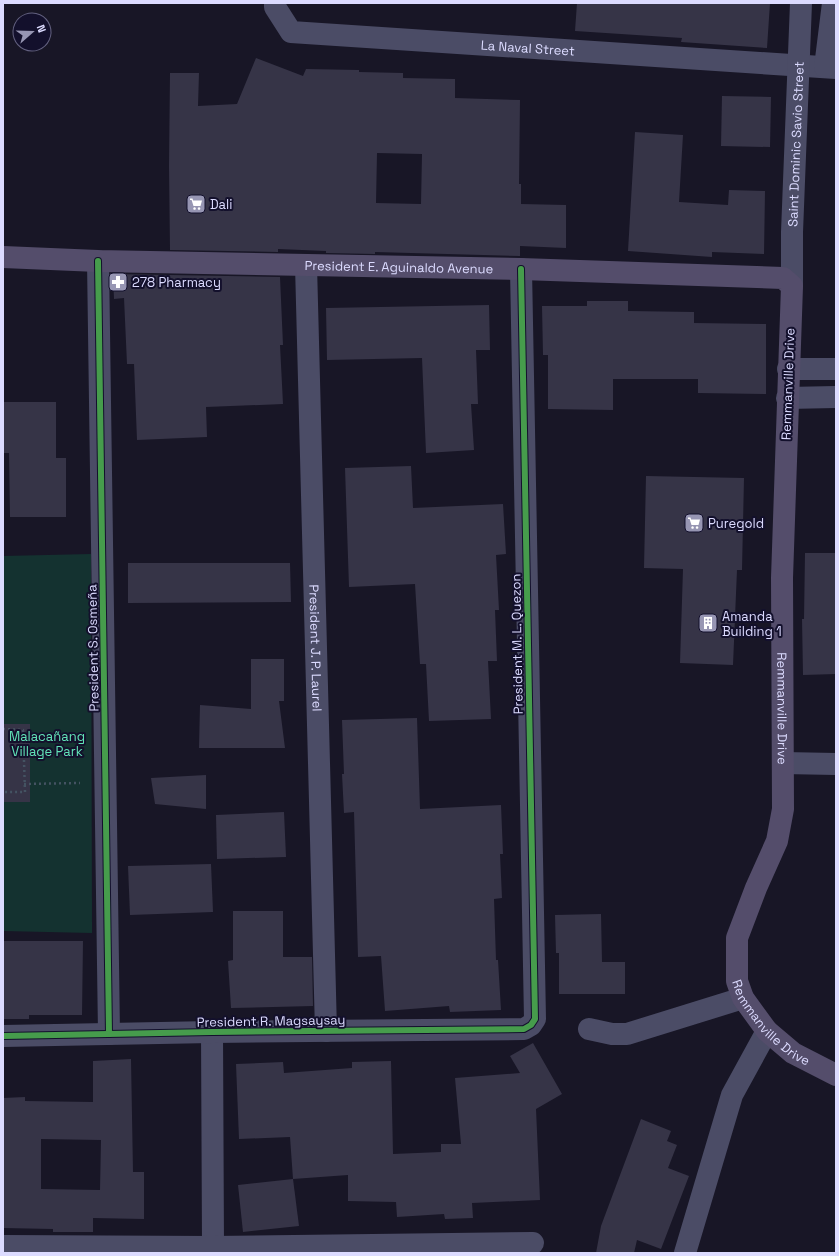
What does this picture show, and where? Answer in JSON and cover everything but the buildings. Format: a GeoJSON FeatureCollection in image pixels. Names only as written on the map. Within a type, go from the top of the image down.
{"type":"FeatureCollection","features":[{"type":"Feature","properties":{"kind":"main road","name":"President E. Aguinaldo Avenue"},"geometry":{"type":"LineString","coordinates":[[3,257],[98,261],[521,269],[783,278],[792,286]]}},
{"type":"Feature","properties":{"kind":"main road","name":"Remmanville Drive"},"geometry":{"type":"LineString","coordinates":[[792,286],[782,578],[783,809],[777,841],[756,888],[737,938],[737,981],[743,998],[767,1031],[793,1053],[836,1074]]}},
{"type":"Feature","properties":{"kind":"street","name":"La Naval Street"},"geometry":{"type":"LineString","coordinates":[[275,3],[275,7],[291,32],[798,65]]}},
{"type":"Feature","properties":{"kind":"street","name":"Saint Dominic Savio Street"},"geometry":{"type":"LineString","coordinates":[[792,286],[801,3]]}},
{"type":"Feature","properties":{"kind":"street"},"geometry":{"type":"LineString","coordinates":[[798,65],[831,68],[833,3]]}},
{"type":"Feature","properties":{"kind":"street","name":"President S. Osmeña"},"geometry":{"type":"LineString","coordinates":[[98,261],[109,1034]]}},
{"type":"Feature","properties":{"kind":"street","name":"President J. P. Laurel"},"geometry":{"type":"LineString","coordinates":[[306,265],[326,1031]]}},
{"type":"Feature","properties":{"kind":"street","name":"President M. L. Quezon"},"geometry":{"type":"LineString","coordinates":[[521,269],[534,1019]]}},
{"type":"Feature","properties":{"kind":"street"},"geometry":{"type":"LineString","coordinates":[[788,369],[836,370]]}},
{"type":"Feature","properties":{"kind":"street"},"geometry":{"type":"LineString","coordinates":[[787,398],[836,397]]}},
{"type":"Feature","properties":{"kind":"street"},"geometry":{"type":"LineString","coordinates":[[783,762],[836,764]]}},
{"type":"Feature","properties":{"kind":"street"},"geometry":{"type":"LineString","coordinates":[[589,1029],[612,1034],[627,1034],[743,998]]}},
{"type":"Feature","properties":{"kind":"street","name":"President R. Magsaysay"},"geometry":{"type":"LineString","coordinates":[[3,1036],[524,1029],[531,1025],[534,1019]]}},
{"type":"Feature","properties":{"kind":"street"},"geometry":{"type":"LineString","coordinates":[[685,1253],[732,1095],[767,1031]]}},
{"type":"Feature","properties":{"kind":"street"},"geometry":{"type":"LineString","coordinates":[[212,1032],[213,1247]]}},
{"type":"Feature","properties":{"kind":"street"},"geometry":{"type":"LineString","coordinates":[[3,1246],[26,1249],[533,1243]]}},
{"type":"Feature","properties":{"kind":"path"},"geometry":{"type":"LineString","coordinates":[[3,729],[23,730],[25,792],[3,792]]}},
{"type":"Feature","properties":{"kind":"path"},"geometry":{"type":"LineString","coordinates":[[24,784],[105,783]]}},
{"type":"Feature","properties":{"kind":"green space","name":"Malacañang Village Park"},"geometry":{"type":"Polygon","coordinates":[[[91,554],[92,933],[3,931],[3,556],[91,554]]]}},
{"type":"Feature","properties":{"kind":"cycle path"},"geometry":{"type":"LineString","coordinates":[[98,261],[109,1034]]}},
{"type":"Feature","properties":{"kind":"cycle path"},"geometry":{"type":"LineString","coordinates":[[3,1036],[524,1029],[531,1025],[535,1019],[521,269]]}},
{"type":"Feature","properties":{"kind":"place","name":"Dali"},"geometry":{"type":"Point","coordinates":[196,204]}},
{"type":"Feature","properties":{"kind":"place","name":"278 Pharmacy"},"geometry":{"type":"Point","coordinates":[118,282]}},
{"type":"Feature","properties":{"kind":"place","name":"Puregold"},"geometry":{"type":"Point","coordinates":[694,523]}},
{"type":"Feature","properties":{"kind":"place","name":"Amanda Building 1"},"geometry":{"type":"Point","coordinates":[708,623]}}]}
